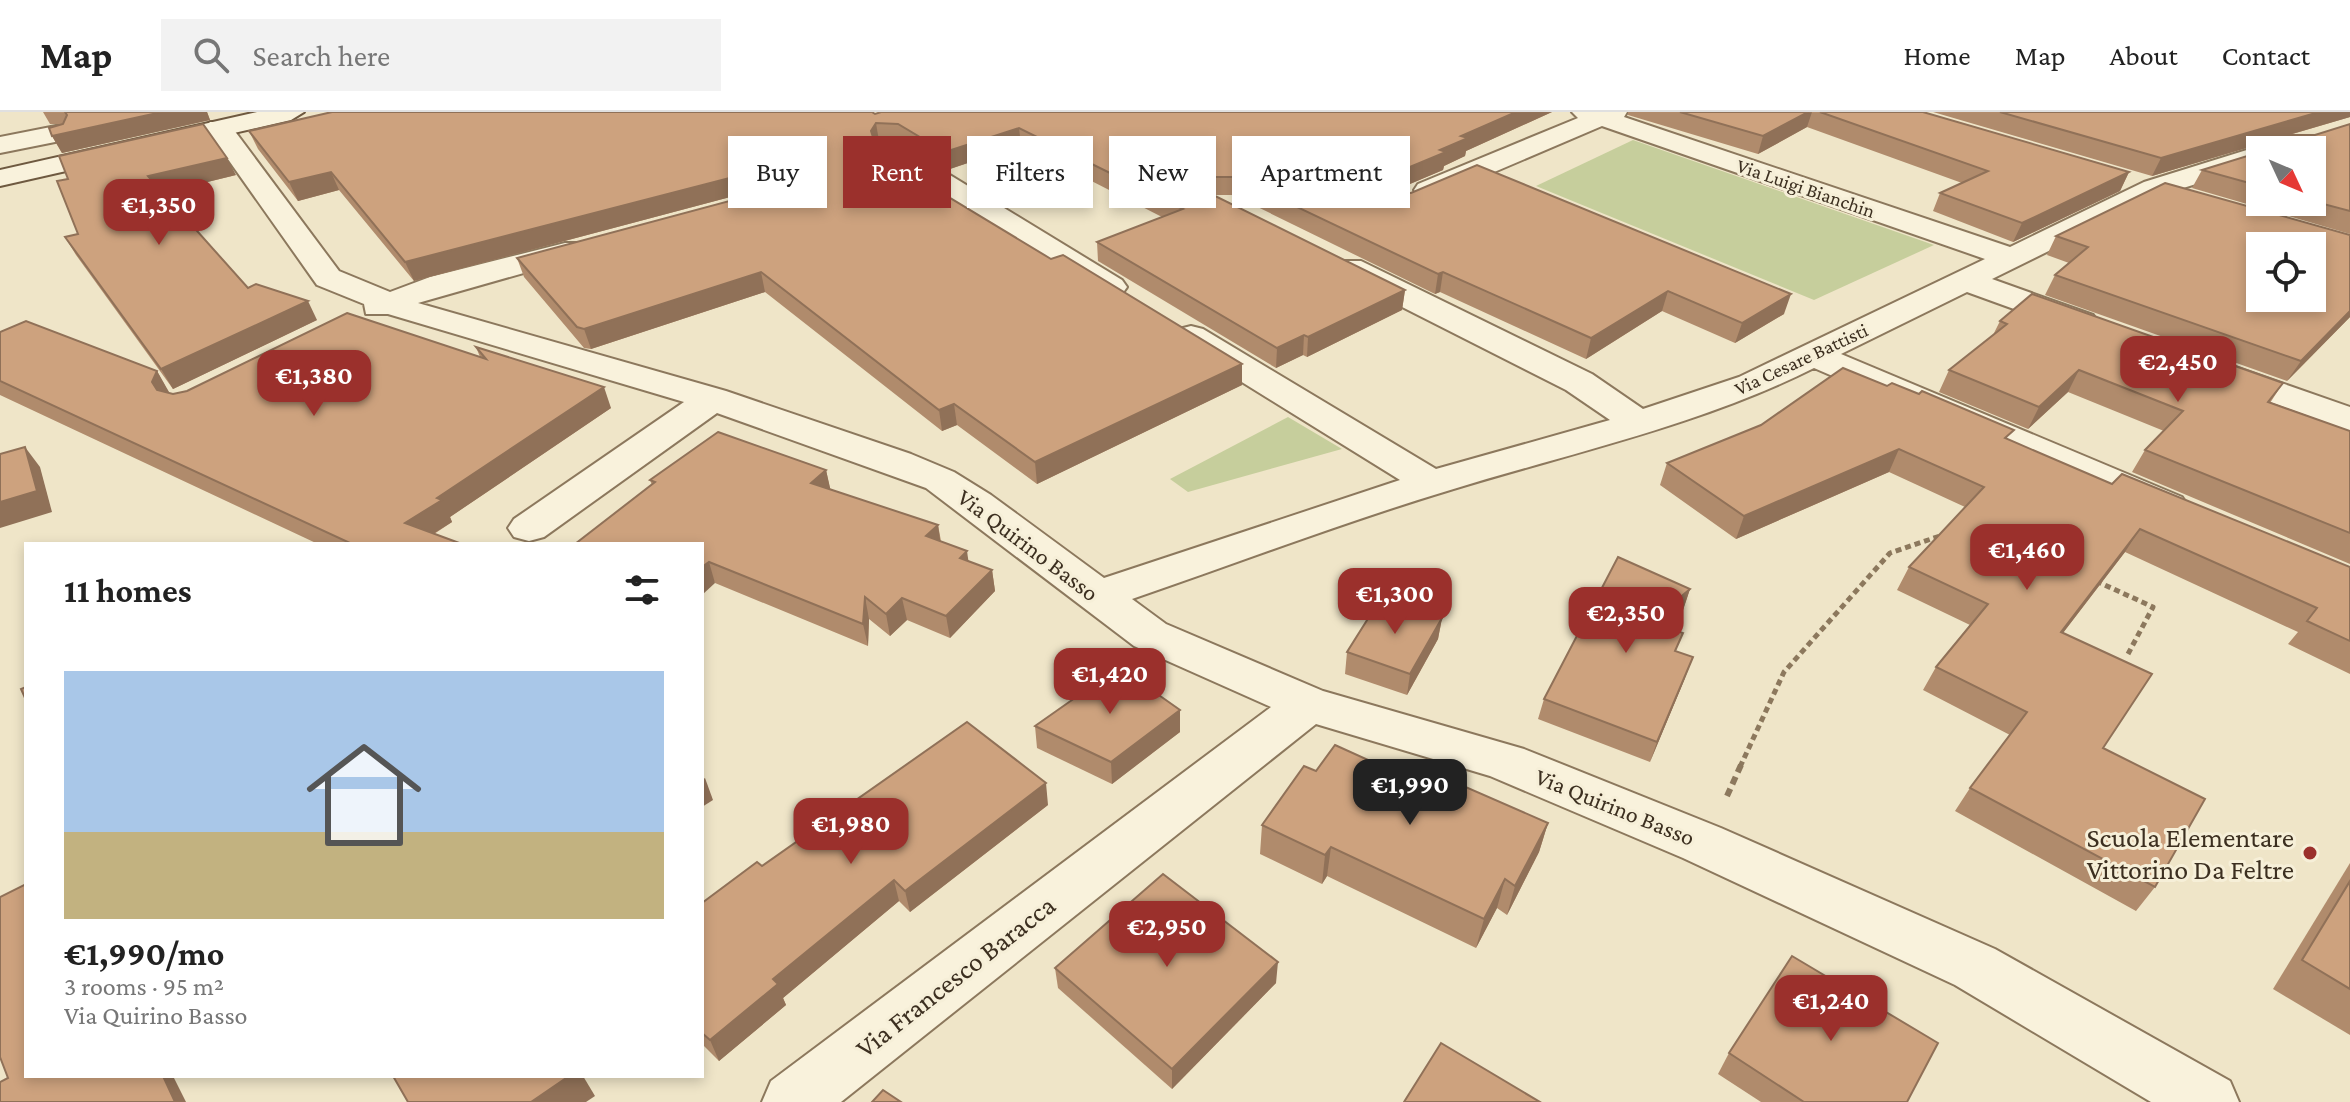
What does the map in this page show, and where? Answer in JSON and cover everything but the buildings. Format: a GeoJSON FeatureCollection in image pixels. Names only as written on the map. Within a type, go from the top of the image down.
{"type":"FeatureCollection","features":[{"type":"Feature","properties":{"kind":"street"},"geometry":{"type":"LineString","coordinates":[[0,178],[291,112]]}},
{"type":"Feature","properties":{"kind":"street","name":"Via Luigi Bianchin"},"geometry":{"type":"LineString","coordinates":[[1410,197],[1600,114],[2012,258]]}},
{"type":"Feature","properties":{"kind":"street","name":"Via Quirino Basso"},"geometry":{"type":"LineString","coordinates":[[219,128],[328,278],[385,303],[713,399],[897,462],[940,480],[977,504],[1150,635],[1308,704],[1506,762],[1702,843],[1975,967],[2208,1102]]}},
{"type":"Feature","properties":{"kind":"street"},"geometry":{"type":"LineString","coordinates":[[0,145],[61,133]]}},
{"type":"Feature","properties":{"kind":"street","name":"Via Cesare Battisti"},"geometry":{"type":"LineString","coordinates":[[1096,596],[1431,483],[1639,423],[1752,385],[2012,258],[2138,184],[2246,157]]}},
{"type":"Feature","properties":{"kind":"street"},"geometry":{"type":"LineString","coordinates":[[2138,184],[2199,202]]}},
{"type":"Feature","properties":{"kind":"street"},"geometry":{"type":"LineString","coordinates":[[951,188],[1431,483]]}},
{"type":"Feature","properties":{"kind":"street"},"geometry":{"type":"LineString","coordinates":[[344,323],[385,303],[441,284],[608,240]]}},
{"type":"Feature","properties":{"kind":"street"},"geometry":{"type":"LineString","coordinates":[[1322,254],[1579,382],[1639,423]]}},
{"type":"Feature","properties":{"kind":"street"},"geometry":{"type":"LineString","coordinates":[[1967,281],[2114,334]]}},
{"type":"Feature","properties":{"kind":"street"},"geometry":{"type":"LineString","coordinates":[[1813,355],[2205,521]]}},
{"type":"Feature","properties":{"kind":"street"},"geometry":{"type":"LineString","coordinates":[[2188,361],[2350,420]]}},
{"type":"Feature","properties":{"kind":"street"},"geometry":{"type":"LineString","coordinates":[[529,528],[713,399]]}},
{"type":"Feature","properties":{"kind":"street","name":"Via Francesco Baracca"},"geometry":{"type":"LineString","coordinates":[[793,1102],[1308,704]]}},
{"type":"Feature","properties":{"kind":"path"},"geometry":{"type":"LineString","coordinates":[[1702,843],[1784,672],[1890,553],[1946,534]]}},
{"type":"Feature","properties":{"kind":"path"},"geometry":{"type":"LineString","coordinates":[[2084,575],[2153,607],[2128,654]]}},
{"type":"Feature","properties":{"kind":"green space"},"geometry":{"type":"Polygon","coordinates":[[[1633,140],[1934,245],[1814,300],[1536,186],[1633,140]]]}},
{"type":"Feature","properties":{"kind":"green space"},"geometry":{"type":"Polygon","coordinates":[[[1288,417],[1342,449],[1188,492],[1170,479],[1288,417]]]}},
{"type":"Feature","properties":{"kind":"place","name":"Scuola Elementare Vittorino Da Feltre"},"geometry":{"type":"Point","coordinates":[2310,853]}}]}
